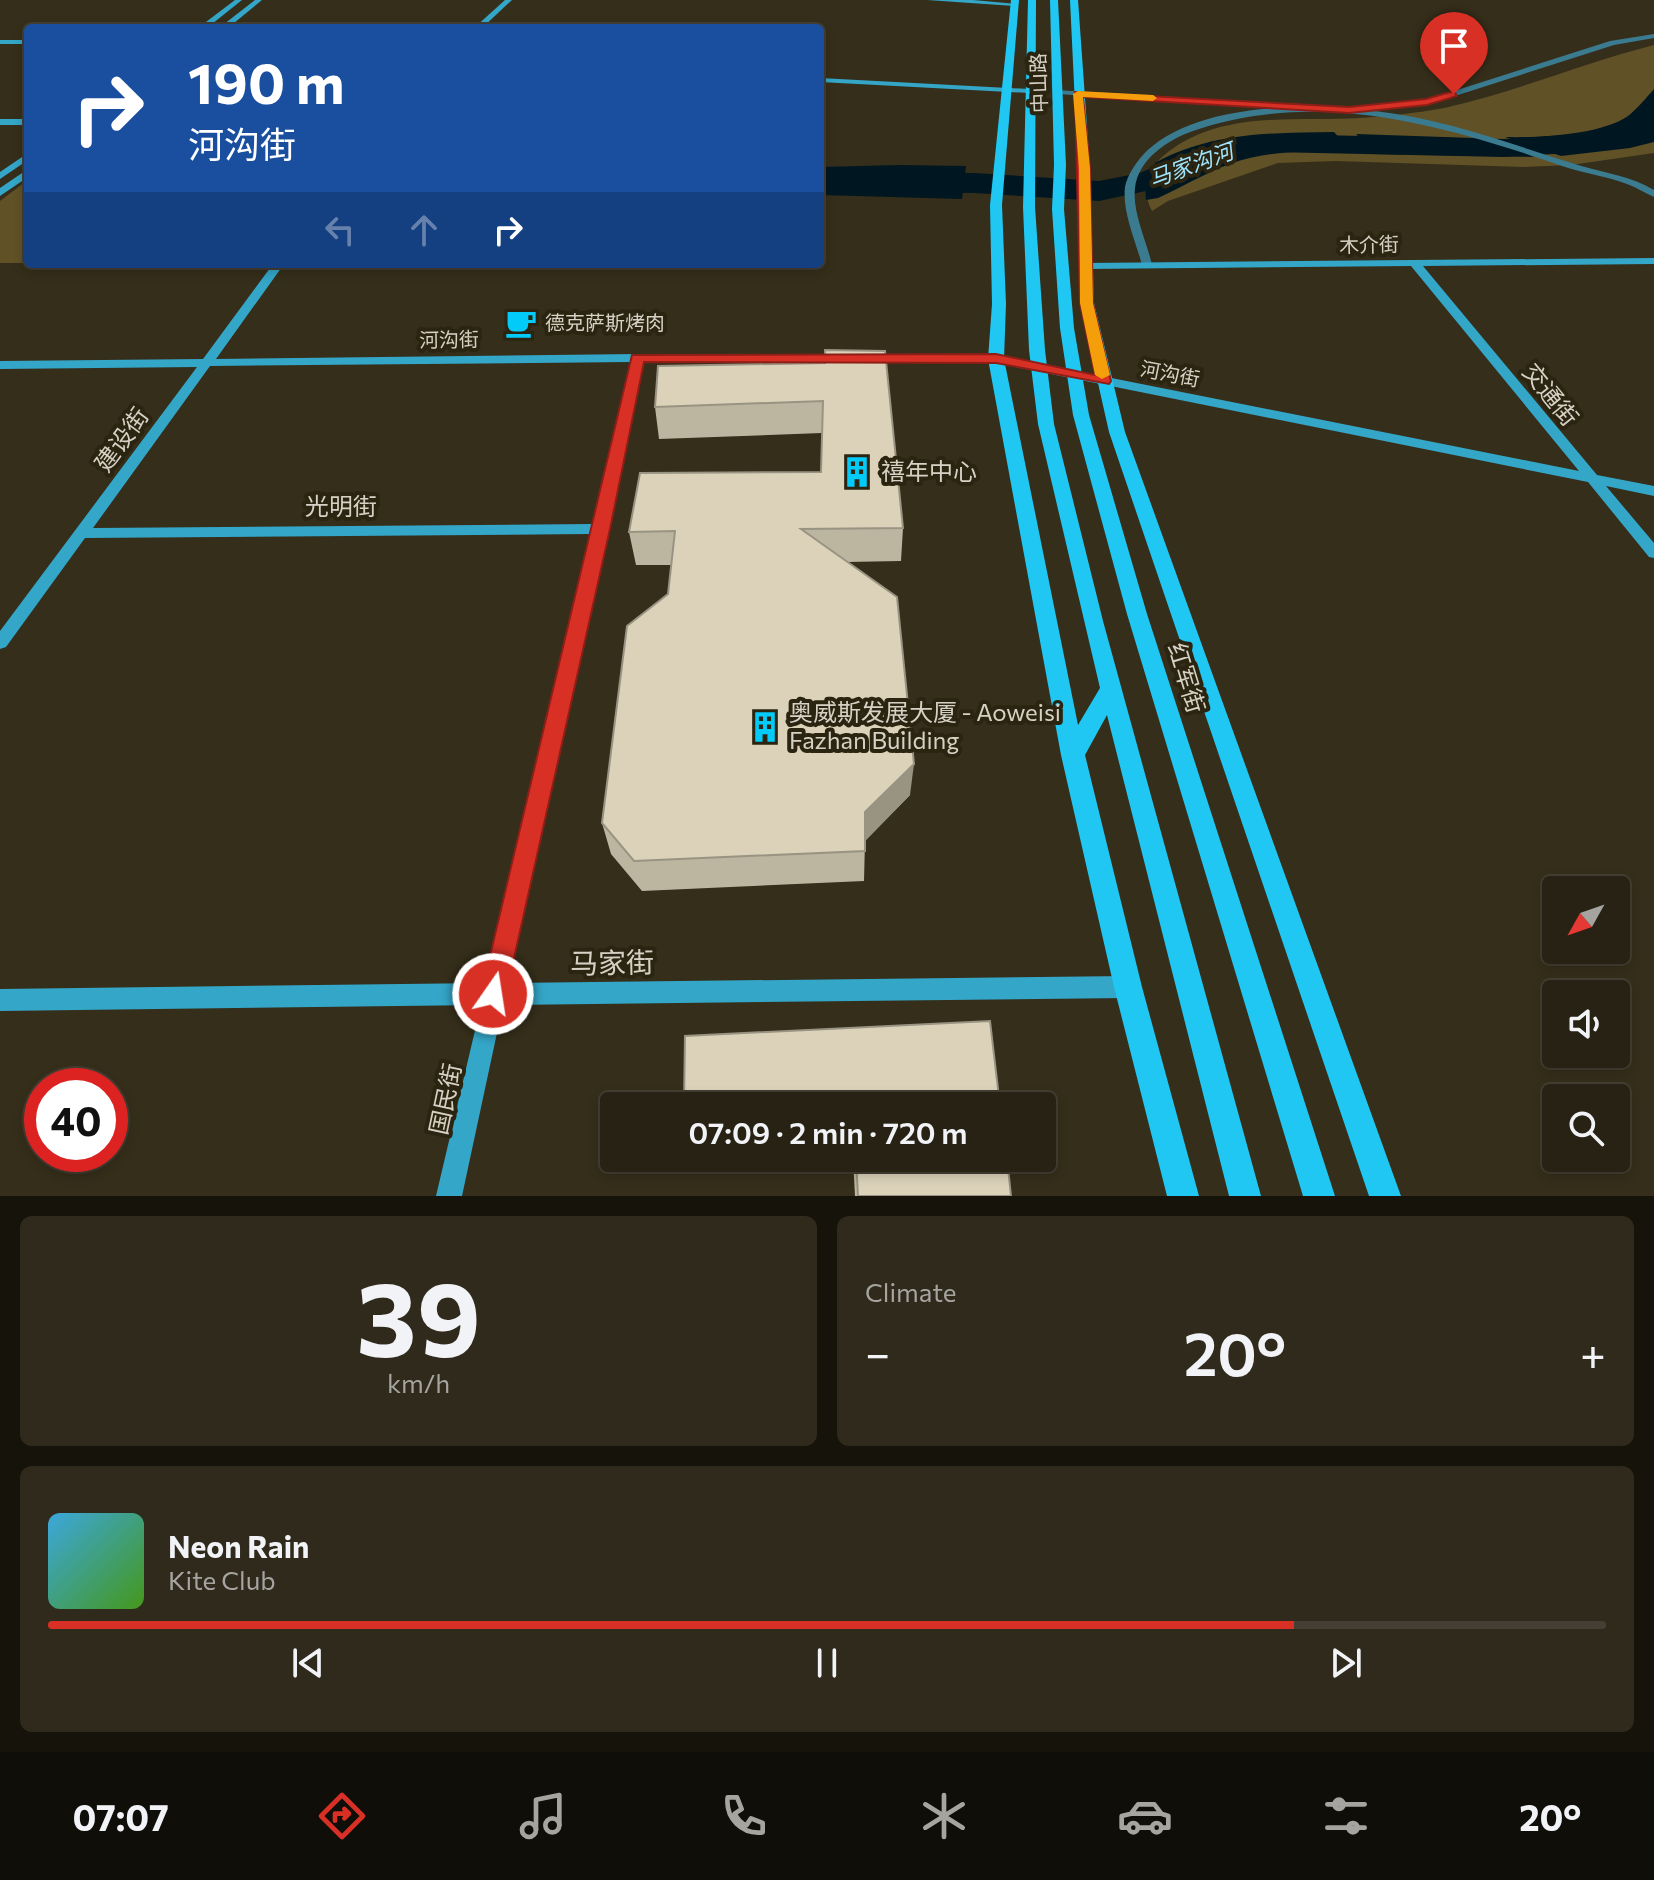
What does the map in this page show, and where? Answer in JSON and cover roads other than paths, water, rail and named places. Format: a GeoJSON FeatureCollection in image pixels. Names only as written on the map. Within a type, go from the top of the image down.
{"type":"FeatureCollection","features":[{"type":"Feature","properties":{"kind":"main road","name":"中山路"},"geometry":{"type":"LineString","coordinates":[[1029,207],[1032,0]]}},
{"type":"Feature","properties":{"kind":"main road","name":"中山路"},"geometry":{"type":"LineString","coordinates":[[1054,0],[1060,165]]}},
{"type":"Feature","properties":{"kind":"main road","name":"红军街"},"geometry":{"type":"LineString","coordinates":[[1074,0],[1084,168],[1087,303],[1117,432],[1385,1196]]}},
{"type":"Feature","properties":{"kind":"main road"},"geometry":{"type":"LineString","coordinates":[[1015,2],[996,205],[999,257],[996,359],[1073,755],[1128,987],[1183,1196]]}},
{"type":"Feature","properties":{"kind":"main road","name":"红军街"},"geometry":{"type":"LineString","coordinates":[[1060,165],[1058,209],[1067,328],[1078,400],[1137,614],[1319,1196]]}},
{"type":"Feature","properties":{"kind":"main road"},"geometry":{"type":"LineString","coordinates":[[999,257],[1029,207]]}},
{"type":"Feature","properties":{"kind":"main road"},"geometry":{"type":"LineString","coordinates":[[1029,207],[1037,350],[1046,424],[1093,621],[1245,1196]]}},
{"type":"Feature","properties":{"kind":"main road"},"geometry":{"type":"LineString","coordinates":[[1058,209],[1085,266]]}},
{"type":"Feature","properties":{"kind":"main road"},"geometry":{"type":"LineString","coordinates":[[1073,755],[1111,688]]}},
{"type":"Feature","properties":{"kind":"street"},"geometry":{"type":"LineString","coordinates":[[207,24],[239,0]]}},
{"type":"Feature","properties":{"kind":"street"},"geometry":{"type":"LineString","coordinates":[[228,24],[259,0]]}},
{"type":"Feature","properties":{"kind":"street"},"geometry":{"type":"LineString","coordinates":[[482,24],[509,0]]}},
{"type":"Feature","properties":{"kind":"street"},"geometry":{"type":"LineString","coordinates":[[930,0],[1015,2]]}},
{"type":"Feature","properties":{"kind":"street"},"geometry":{"type":"LineString","coordinates":[[1147,265],[1130,188],[1145,156],[1167,138],[1202,123],[1234,115],[1281,109],[1349,110],[1427,102],[1613,43],[1654,36]]}},
{"type":"Feature","properties":{"kind":"street"},"geometry":{"type":"LineString","coordinates":[[0,42],[24,42]]}},
{"type":"Feature","properties":{"kind":"street"},"geometry":{"type":"LineString","coordinates":[[824,80],[1029,91]]}},
{"type":"Feature","properties":{"kind":"street"},"geometry":{"type":"LineString","coordinates":[[1058,92],[1349,110],[1422,122],[1510,143],[1571,165],[1625,179],[1654,194]]}},
{"type":"Feature","properties":{"kind":"street"},"geometry":{"type":"LineString","coordinates":[[0,122],[24,122]]}},
{"type":"Feature","properties":{"kind":"street"},"geometry":{"type":"LineString","coordinates":[[0,176],[24,159]]}},
{"type":"Feature","properties":{"kind":"street"},"geometry":{"type":"LineString","coordinates":[[0,193],[24,175]]}},
{"type":"Feature","properties":{"kind":"street","name":"木介街"},"geometry":{"type":"LineString","coordinates":[[1085,266],[1654,261]]}},
{"type":"Feature","properties":{"kind":"street","name":"交通街"},"geometry":{"type":"LineString","coordinates":[[1414,263],[1654,553]]}},
{"type":"Feature","properties":{"kind":"street","name":"建设街"},"geometry":{"type":"LineString","coordinates":[[0,643],[276,268]]}},
{"type":"Feature","properties":{"kind":"street","name":"河沟街"},"geometry":{"type":"LineString","coordinates":[[0,365],[637,358],[996,359],[1654,491]]}},
{"type":"Feature","properties":{"kind":"street","name":"国民街"},"geometry":{"type":"LineString","coordinates":[[449,1196],[637,358]]}},
{"type":"Feature","properties":{"kind":"street","name":"光明街"},"geometry":{"type":"LineString","coordinates":[[81,533],[601,529]]}},
{"type":"Feature","properties":{"kind":"street","name":"马家街"},"geometry":{"type":"LineString","coordinates":[[0,1000],[1128,987]]}},
{"type":"Feature","properties":{"kind":"water"},"geometry":{"type":"Polygon","coordinates":[[[1654,89],[1654,142],[1561,156],[1505,137],[1551,136],[1602,127],[1628,116],[1654,89]]]}},
{"type":"Feature","properties":{"kind":"water"},"geometry":{"type":"Polygon","coordinates":[[[1334,132],[1351,151],[1291,152],[1246,159],[1158,198],[1146,200],[1145,186],[1155,163],[1198,145],[1242,136],[1334,132]]]}},
{"type":"Feature","properties":{"kind":"water"},"geometry":{"type":"Polygon","coordinates":[[[1356,134],[1473,138],[1535,157],[1375,154],[1356,134]]]}},
{"type":"Feature","properties":{"kind":"water"},"geometry":{"type":"Polygon","coordinates":[[[966,166],[962,199],[824,195],[824,167],[966,166]]]}},
{"type":"Feature","properties":{"kind":"waterway","name":"马家沟河"},"geometry":{"type":"LineString","coordinates":[[824,182],[974,183],[1099,191],[1149,181],[1221,149],[1266,143],[1504,148],[1586,143],[1654,120]]}},
{"type":"Feature","properties":{"kind":"place","name":"德克萨斯烤肉"},"geometry":{"type":"Point","coordinates":[521,323]}},
{"type":"Feature","properties":{"kind":"place","name":"禧年中心"},"geometry":{"type":"Point","coordinates":[857,472]}},
{"type":"Feature","properties":{"kind":"place","name":"奥威斯发展大厦 - Aoweisi Fazhan Building"},"geometry":{"type":"Point","coordinates":[765,727]}}]}
